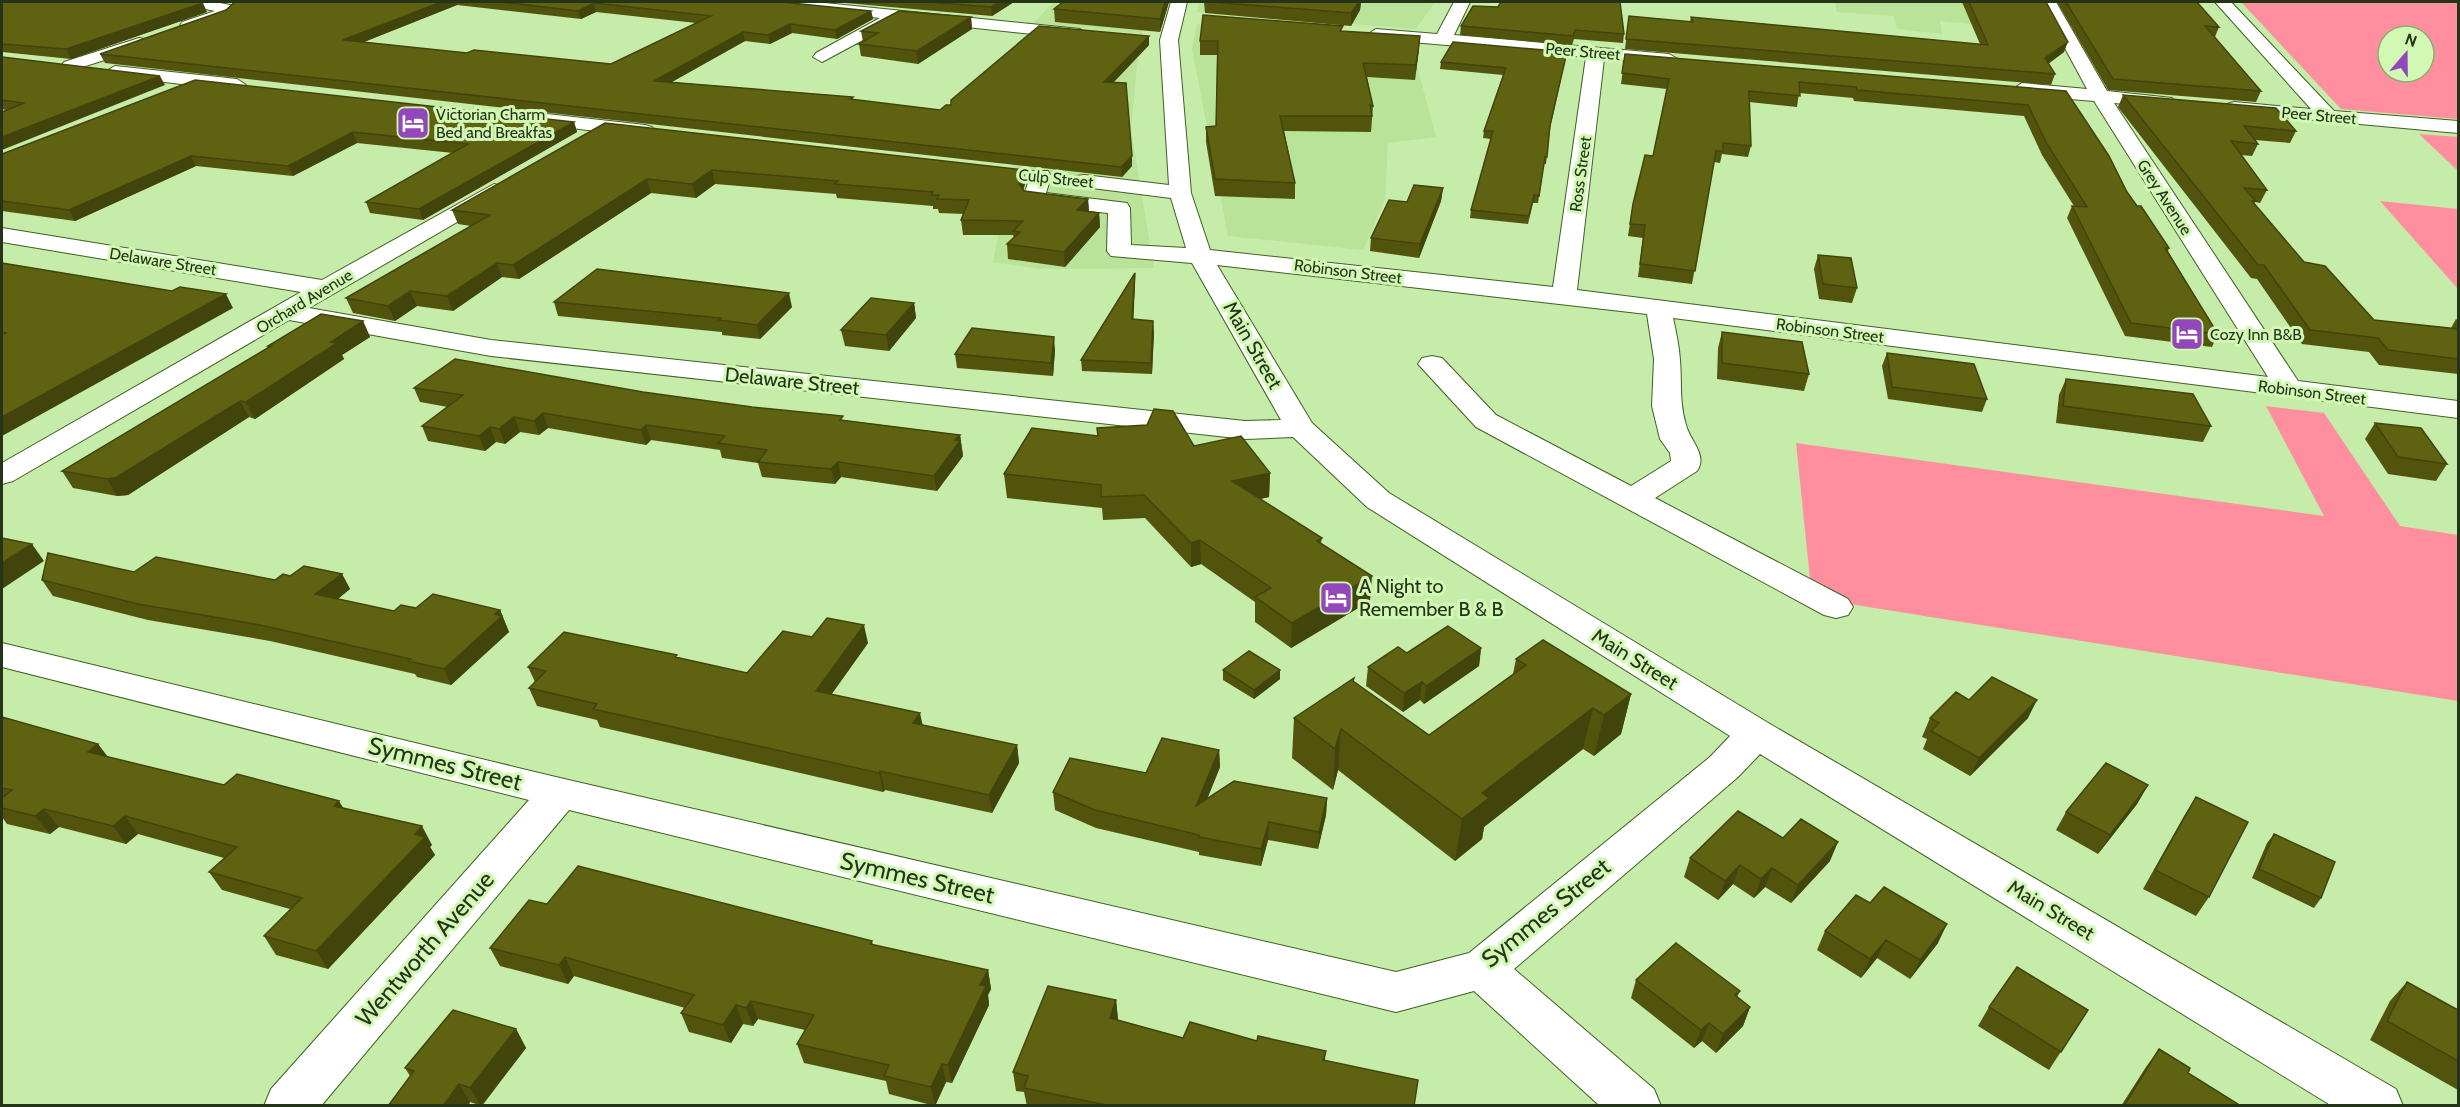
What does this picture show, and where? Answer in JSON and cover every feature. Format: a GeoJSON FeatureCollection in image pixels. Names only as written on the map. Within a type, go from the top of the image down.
{"type":"FeatureCollection","features":[{"type":"Feature","properties":{"kind":"street"},"geometry":{"type":"LineString","coordinates":[[774,2],[1093,34]]}},
{"type":"Feature","properties":{"kind":"street"},"geometry":{"type":"LineString","coordinates":[[1443,40],[1462,2]]}},
{"type":"Feature","properties":{"kind":"street","name":"Grey Avenue"},"geometry":{"type":"LineString","coordinates":[[2048,2],[2100,96],[2289,389]]}},
{"type":"Feature","properties":{"kind":"street"},"geometry":{"type":"LineString","coordinates":[[2223,2],[2328,116]]}},
{"type":"Feature","properties":{"kind":"street"},"geometry":{"type":"LineString","coordinates":[[70,66],[223,14],[229,9],[197,3]]}},
{"type":"Feature","properties":{"kind":"street"},"geometry":{"type":"LineString","coordinates":[[822,57],[897,15]]}},
{"type":"Feature","properties":{"kind":"street"},"geometry":{"type":"LineString","coordinates":[[1061,32],[1079,15]]}},
{"type":"Feature","properties":{"kind":"street"},"geometry":{"type":"LineString","coordinates":[[1172,15],[1196,19]]}},
{"type":"Feature","properties":{"kind":"street","name":"Main Street"},"geometry":{"type":"LineString","coordinates":[[1172,15],[1169,40],[1180,193],[1201,258],[1300,428],[1378,500],[1756,734],[2378,1106]]}},
{"type":"Feature","properties":{"kind":"street","name":"Peer Street"},"geometry":{"type":"LineString","coordinates":[[1359,33],[1690,61]]}},
{"type":"Feature","properties":{"kind":"street"},"geometry":{"type":"LineString","coordinates":[[1147,39],[1169,40]]}},
{"type":"Feature","properties":{"kind":"street","name":"Ross Street"},"geometry":{"type":"LineString","coordinates":[[1564,296],[1596,52]]}},
{"type":"Feature","properties":{"kind":"street"},"geometry":{"type":"LineString","coordinates":[[47,64],[257,87]]}},
{"type":"Feature","properties":{"kind":"street"},"geometry":{"type":"LineString","coordinates":[[166,94],[199,81]]}},
{"type":"Feature","properties":{"kind":"street"},"geometry":{"type":"LineString","coordinates":[[2007,88],[2180,103]]}},
{"type":"Feature","properties":{"kind":"street","name":"Peer Street"},"geometry":{"type":"LineString","coordinates":[[2214,106],[2458,127]]}},
{"type":"Feature","properties":{"kind":"street"},"geometry":{"type":"LineString","coordinates":[[514,116],[666,133]]}},
{"type":"Feature","properties":{"kind":"street"},"geometry":{"type":"LineString","coordinates":[[577,144],[607,126]]}},
{"type":"Feature","properties":{"kind":"street","name":"Culp Street"},"geometry":{"type":"LineString","coordinates":[[1029,175],[1180,193]]}},
{"type":"Feature","properties":{"kind":"street","name":"Robinson Street"},"geometry":{"type":"LineString","coordinates":[[1029,175],[1034,198],[1119,208],[1119,251],[1251,260],[1564,296],[2458,410]]}},
{"type":"Feature","properties":{"kind":"street","name":"Orchard Avenue"},"geometry":{"type":"LineString","coordinates":[[2,475],[516,178]]}},
{"type":"Feature","properties":{"kind":"street","name":"Delaware Street"},"geometry":{"type":"LineString","coordinates":[[2,235],[324,288]]}},
{"type":"Feature","properties":{"kind":"street"},"geometry":{"type":"LineString","coordinates":[[1633,498],[1686,465],[1685,452],[1675,440],[1666,406],[1667,359],[1659,308]]}},
{"type":"Feature","properties":{"kind":"street","name":"Delaware Street"},"geometry":{"type":"LineString","coordinates":[[286,312],[502,349],[1245,430],[1300,428]]}},
{"type":"Feature","properties":{"kind":"street"},"geometry":{"type":"LineString","coordinates":[[1432,364],[1486,421],[1836,607]]}},
{"type":"Feature","properties":{"kind":"street","name":"Symmes Street"},"geometry":{"type":"LineString","coordinates":[[2,655],[560,793],[1396,992],[1482,969],[1724,767],[1756,734]]}},
{"type":"Feature","properties":{"kind":"street","name":"Wentworth Avenue"},"geometry":{"type":"LineString","coordinates":[[289,1106],[560,793]]}},
{"type":"Feature","properties":{"kind":"street"},"geometry":{"type":"LineString","coordinates":[[1482,969],[1636,1106]]}},
{"type":"Feature","properties":{"kind":"shaded area"},"geometry":{"type":"Polygon","coordinates":[[[1054,2],[1153,2],[1142,34],[1033,23],[1054,2]]]}},
{"type":"Feature","properties":{"kind":"shaded area"},"geometry":{"type":"Polygon","coordinates":[[[1200,2],[1435,2],[1416,29],[1196,12],[1200,2]]]}},
{"type":"Feature","properties":{"kind":"shaded area"},"geometry":{"type":"Polygon","coordinates":[[[1835,2],[1959,2],[2044,10],[2056,32],[1940,21],[1942,34],[1897,29],[1894,16],[1837,12],[1835,2]]]}},
{"type":"Feature","properties":{"kind":"shaded area"},"geometry":{"type":"Polygon","coordinates":[[[2241,2],[2458,2],[2458,119],[2341,109],[2241,2]]]}},
{"type":"Feature","properties":{"kind":"shaded area"},"geometry":{"type":"Polygon","coordinates":[[[1197,24],[1392,41],[1416,62],[1436,137],[1388,143],[1385,199],[1363,250],[1228,236],[1192,49],[1197,24]]]}},
{"type":"Feature","properties":{"kind":"shaded area"},"geometry":{"type":"Polygon","coordinates":[[[1139,44],[1131,130],[1154,268],[1041,269],[993,262],[1013,162],[1139,44]]]}},
{"type":"Feature","properties":{"kind":"shaded area"},"geometry":{"type":"Polygon","coordinates":[[[2419,134],[2458,137],[2458,171],[2419,134]]]}},
{"type":"Feature","properties":{"kind":"shaded area"},"geometry":{"type":"Polygon","coordinates":[[[2380,201],[2458,209],[2458,289],[2380,201]]]}},
{"type":"Feature","properties":{"kind":"shaded area"},"geometry":{"type":"Polygon","coordinates":[[[2266,406],[2324,413],[2400,526],[2458,535],[2458,701],[1812,598],[1796,443],[2324,516],[2266,406]]]}},
{"type":"Feature","properties":{"kind":"building"},"geometry":{"type":"Polygon","coordinates":[[[2,2],[203,3],[66,49],[2,44],[2,2]]]}},
{"type":"Feature","properties":{"kind":"building"},"geometry":{"type":"Polygon","coordinates":[[[235,2],[441,2],[343,40],[467,53],[474,50],[611,64],[711,16],[594,3],[578,11],[501,2],[781,2],[871,11],[835,30],[790,24],[768,35],[743,32],[654,81],[853,97],[850,99],[940,110],[946,105],[951,105],[951,100],[1039,26],[1149,36],[1104,82],[1126,83],[1132,156],[1121,167],[100,54],[226,10],[235,2]]]}},
{"type":"Feature","properties":{"kind":"building"},"geometry":{"type":"Polygon","coordinates":[[[927,2],[1000,2],[991,7],[927,2]]]}},
{"type":"Feature","properties":{"kind":"building"},"geometry":{"type":"Polygon","coordinates":[[[1063,2],[1165,2],[1160,19],[1054,9],[1063,2]]]}},
{"type":"Feature","properties":{"kind":"building"},"geometry":{"type":"Polygon","coordinates":[[[1213,2],[1359,2],[1351,13],[1213,2]]]}},
{"type":"Feature","properties":{"kind":"building"},"geometry":{"type":"Polygon","coordinates":[[[1501,2],[1620,2],[1624,34],[1575,30],[1573,36],[1461,26],[1473,6],[1498,7],[1501,2]]]}},
{"type":"Feature","properties":{"kind":"building"},"geometry":{"type":"Polygon","coordinates":[[[1969,2],[2046,2],[2068,42],[2045,58],[2055,74],[1626,39],[1629,16],[1693,22],[1691,17],[1988,45],[1969,2]]]}},
{"type":"Feature","properties":{"kind":"building"},"geometry":{"type":"Polygon","coordinates":[[[2066,2],[2197,2],[2219,27],[2205,26],[2261,91],[2113,79],[2066,2]]]}},
{"type":"Feature","properties":{"kind":"building"},"geometry":{"type":"Polygon","coordinates":[[[899,11],[971,17],[917,51],[859,44],[878,33],[861,31],[899,11]]]}},
{"type":"Feature","properties":{"kind":"building"},"geometry":{"type":"Polygon","coordinates":[[[1203,15],[1343,26],[1340,31],[1420,36],[1416,65],[1363,63],[1373,106],[1370,105],[1372,116],[1280,116],[1295,183],[1215,179],[1206,127],[1216,126],[1218,41],[1200,41],[1203,15]]]}},
{"type":"Feature","properties":{"kind":"building"},"geometry":{"type":"Polygon","coordinates":[[[1453,42],[1567,52],[1550,125],[1547,157],[1545,157],[1539,196],[1534,195],[1529,216],[1471,210],[1493,131],[1484,131],[1506,68],[1441,62],[1453,42]]]}},
{"type":"Feature","properties":{"kind":"building"},"geometry":{"type":"Polygon","coordinates":[[[1625,54],[2066,91],[2109,156],[2127,192],[2137,206],[2141,206],[2169,248],[2165,248],[2218,334],[2131,323],[2072,206],[2087,207],[2047,144],[2028,105],[1857,90],[1856,87],[1799,82],[1800,96],[1749,91],[1751,146],[1723,143],[1723,151],[1716,151],[1695,271],[1640,264],[1645,225],[1630,224],[1633,204],[1645,155],[1653,156],[1669,79],[1622,73],[1625,54]]]}},
{"type":"Feature","properties":{"kind":"building"},"geometry":{"type":"Polygon","coordinates":[[[2,57],[160,76],[2,137],[2,112],[24,103],[2,100],[2,57]]]}},
{"type":"Feature","properties":{"kind":"building"},"geometry":{"type":"Polygon","coordinates":[[[195,80],[574,122],[419,209],[366,202],[468,144],[353,132],[288,166],[191,156],[69,210],[2,201],[2,154],[195,80]]]}},
{"type":"Feature","properties":{"kind":"building"},"geometry":{"type":"Polygon","coordinates":[[[2123,95],[2276,108],[2296,131],[2244,126],[2258,144],[2231,141],[2267,190],[2244,188],[2256,201],[2252,201],[2304,262],[2325,266],[2374,320],[2458,329],[2458,359],[2388,350],[2378,338],[2310,330],[2264,265],[2258,265],[2123,95]]]}},
{"type":"Feature","properties":{"kind":"building"},"geometry":{"type":"Polygon","coordinates":[[[605,123],[1024,170],[1019,184],[1024,191],[1088,199],[1077,210],[1099,213],[1064,252],[1007,244],[1020,232],[1013,231],[1023,221],[961,220],[969,200],[937,199],[939,195],[931,195],[933,192],[834,184],[838,181],[712,170],[692,184],[647,179],[513,265],[497,263],[447,296],[410,291],[388,306],[346,298],[490,215],[452,210],[605,123]]]}},
{"type":"Feature","properties":{"kind":"building"},"geometry":{"type":"Polygon","coordinates":[[[1414,185],[1443,188],[1420,244],[1371,238],[1389,200],[1407,202],[1414,185]]]}},
{"type":"Feature","properties":{"kind":"building"},"geometry":{"type":"Polygon","coordinates":[[[1818,255],[1851,258],[1857,288],[1823,284],[1818,255]]]}},
{"type":"Feature","properties":{"kind":"building"},"geometry":{"type":"Polygon","coordinates":[[[2,263],[172,291],[180,287],[226,294],[2,417],[2,335],[6,333],[2,332],[2,263]]]}},
{"type":"Feature","properties":{"kind":"building"},"geometry":{"type":"Polygon","coordinates":[[[597,269],[789,293],[757,325],[719,320],[721,318],[554,302],[597,269]]]}},
{"type":"Feature","properties":{"kind":"building"},"geometry":{"type":"Polygon","coordinates":[[[1135,273],[1132,319],[1153,321],[1151,363],[1081,360],[1135,273]]]}},
{"type":"Feature","properties":{"kind":"building"},"geometry":{"type":"Polygon","coordinates":[[[871,298],[914,303],[886,335],[841,330],[871,298]]]}},
{"type":"Feature","properties":{"kind":"building"},"geometry":{"type":"Polygon","coordinates":[[[321,314],[363,321],[331,342],[337,343],[246,402],[240,401],[117,477],[107,479],[62,471],[271,346],[268,346],[321,314]]]}},
{"type":"Feature","properties":{"kind":"building"},"geometry":{"type":"Polygon","coordinates":[[[972,328],[1054,337],[1051,363],[955,354],[972,328]]]}},
{"type":"Feature","properties":{"kind":"building"},"geometry":{"type":"Polygon","coordinates":[[[1722,332],[1802,342],[1809,374],[1722,363],[1722,332]]]}},
{"type":"Feature","properties":{"kind":"building"},"geometry":{"type":"Polygon","coordinates":[[[1887,353],[1974,364],[1987,399],[1892,387],[1887,353]]]}},
{"type":"Feature","properties":{"kind":"building"},"geometry":{"type":"Polygon","coordinates":[[[455,359],[643,392],[752,407],[843,416],[840,420],[960,435],[955,440],[960,441],[934,476],[838,462],[831,469],[758,462],[767,450],[718,443],[725,436],[646,425],[641,430],[543,413],[534,421],[514,417],[499,429],[490,427],[479,436],[422,426],[463,395],[414,388],[455,359]]]}},
{"type":"Feature","properties":{"kind":"building"},"geometry":{"type":"Polygon","coordinates":[[[2066,379],[2193,394],[2211,426],[2063,406],[2066,379]]]}},
{"type":"Feature","properties":{"kind":"building"},"geometry":{"type":"Polygon","coordinates":[[[1154,409],[1173,411],[1194,446],[1241,436],[1270,473],[1232,481],[1322,538],[1317,541],[1372,576],[1292,623],[1255,597],[1271,588],[1200,540],[1191,543],[1144,495],[1101,497],[1101,485],[1004,474],[1032,428],[1098,436],[1097,428],[1147,425],[1154,409]]]}},
{"type":"Feature","properties":{"kind":"building"},"geometry":{"type":"Polygon","coordinates":[[[2375,423],[2421,428],[2447,464],[2398,457],[2375,423]]]}},
{"type":"Feature","properties":{"kind":"building"},"geometry":{"type":"Polygon","coordinates":[[[2,538],[32,544],[2,563],[2,538]]]}},
{"type":"Feature","properties":{"kind":"building"},"geometry":{"type":"Polygon","coordinates":[[[48,553],[134,572],[156,557],[275,580],[283,574],[290,576],[304,566],[342,574],[315,594],[394,611],[401,605],[416,608],[433,594],[500,610],[495,614],[502,616],[444,669],[408,661],[411,659],[260,625],[138,604],[42,580],[48,553]]]}},
{"type":"Feature","properties":{"kind":"building"},"geometry":{"type":"Polygon","coordinates":[[[827,618],[864,625],[816,691],[920,713],[913,723],[1017,745],[989,795],[880,771],[879,773],[593,709],[597,704],[529,688],[546,671],[528,667],[564,632],[677,655],[675,657],[747,673],[783,631],[812,637],[827,618]]]}},
{"type":"Feature","properties":{"kind":"building"},"geometry":{"type":"Polygon","coordinates":[[[1448,626],[1481,648],[1426,686],[1422,682],[1404,693],[1368,667],[1398,647],[1407,653],[1448,626]]]}},
{"type":"Feature","properties":{"kind":"building"},"geometry":{"type":"Polygon","coordinates":[[[1543,640],[1631,694],[1604,715],[1593,708],[1482,793],[1489,798],[1462,819],[1341,729],[1335,749],[1294,718],[1354,678],[1353,681],[1429,735],[1526,665],[1516,659],[1543,640]]]}},
{"type":"Feature","properties":{"kind":"building"},"geometry":{"type":"Polygon","coordinates":[[[1249,651],[1280,670],[1254,690],[1223,670],[1249,651]]]}},
{"type":"Feature","properties":{"kind":"building"},"geometry":{"type":"Polygon","coordinates":[[[1992,677],[2037,700],[1979,758],[1931,731],[1939,723],[1930,718],[1956,692],[1969,700],[1992,677]]]}},
{"type":"Feature","properties":{"kind":"building"},"geometry":{"type":"Polygon","coordinates":[[[2,717],[98,744],[88,752],[224,785],[237,774],[339,801],[334,806],[422,826],[415,834],[425,837],[316,951],[264,936],[302,898],[209,872],[237,847],[125,816],[113,826],[44,809],[35,816],[2,808],[2,798],[12,790],[2,788],[2,717]]]}},
{"type":"Feature","properties":{"kind":"building"},"geometry":{"type":"Polygon","coordinates":[[[1162,738],[1219,750],[1196,806],[1234,781],[1327,798],[1319,832],[1269,822],[1261,849],[1199,837],[1199,835],[1095,810],[1053,792],[1070,758],[1146,773],[1162,738]]]}},
{"type":"Feature","properties":{"kind":"building"},"geometry":{"type":"Polygon","coordinates":[[[2106,763],[2148,785],[2110,835],[2066,812],[2106,763]]]}},
{"type":"Feature","properties":{"kind":"building"},"geometry":{"type":"Polygon","coordinates":[[[2196,797],[2248,822],[2209,897],[2155,870],[2196,797]]]}},
{"type":"Feature","properties":{"kind":"building"},"geometry":{"type":"Polygon","coordinates":[[[1738,811],[1783,838],[1801,819],[1838,842],[1798,885],[1772,868],[1761,879],[1740,865],[1725,881],[1690,858],[1738,811]]]}},
{"type":"Feature","properties":{"kind":"building"},"geometry":{"type":"Polygon","coordinates":[[[2274,834],[2335,862],[2321,898],[2259,869],[2274,834]]]}},
{"type":"Feature","properties":{"kind":"building"},"geometry":{"type":"Polygon","coordinates":[[[578,866],[872,941],[870,944],[988,970],[980,985],[986,986],[948,1065],[942,1064],[931,1087],[884,1076],[889,1065],[797,1044],[814,1015],[751,1001],[746,1008],[736,1005],[723,1025],[681,1013],[694,995],[565,957],[559,965],[490,948],[529,900],[547,904],[578,866]]]}},
{"type":"Feature","properties":{"kind":"building"},"geometry":{"type":"Polygon","coordinates":[[[1884,887],[1947,924],[1920,960],[1886,940],[1870,959],[1825,931],[1856,895],[1870,903],[1884,887]]]}},
{"type":"Feature","properties":{"kind":"building"},"geometry":{"type":"Polygon","coordinates":[[[1676,943],[1740,991],[1735,995],[1750,1007],[1723,1034],[1709,1023],[1701,1030],[1636,980],[1676,943]]]}},
{"type":"Feature","properties":{"kind":"building"},"geometry":{"type":"Polygon","coordinates":[[[2017,967],[2088,1010],[2061,1052],[1989,1007],[2017,967]]]}},
{"type":"Feature","properties":{"kind":"building"},"geometry":{"type":"Polygon","coordinates":[[[2407,982],[2458,1010],[2458,1061],[2387,1021],[2407,982]]]}},
{"type":"Feature","properties":{"kind":"building"},"geometry":{"type":"Polygon","coordinates":[[[1048,986],[1116,1000],[1110,1018],[1183,1038],[1190,1022],[1257,1041],[1258,1036],[1326,1051],[1323,1060],[1418,1080],[1414,1106],[1111,1106],[1024,1088],[1028,1076],[1013,1072],[1048,986]]]}},
{"type":"Feature","properties":{"kind":"building"},"geometry":{"type":"Polygon","coordinates":[[[453,1010],[516,1029],[470,1088],[459,1084],[443,1106],[388,1106],[414,1071],[405,1068],[453,1010]]]}},
{"type":"Feature","properties":{"kind":"building"},"geometry":{"type":"Polygon","coordinates":[[[2159,1049],[2190,1068],[2188,1073],[2241,1106],[2124,1106],[2159,1049]]]}},
{"type":"Feature","properties":{"kind":"place","name":"Victorian Charm Bed and Breakfas"},"geometry":{"type":"Point","coordinates":[413,123]}},
{"type":"Feature","properties":{"kind":"place","name":"Cozy Inn B&B"},"geometry":{"type":"Point","coordinates":[2187,334]}},
{"type":"Feature","properties":{"kind":"place","name":"A Night to Remember B & B"},"geometry":{"type":"Point","coordinates":[1336,598]}}]}
